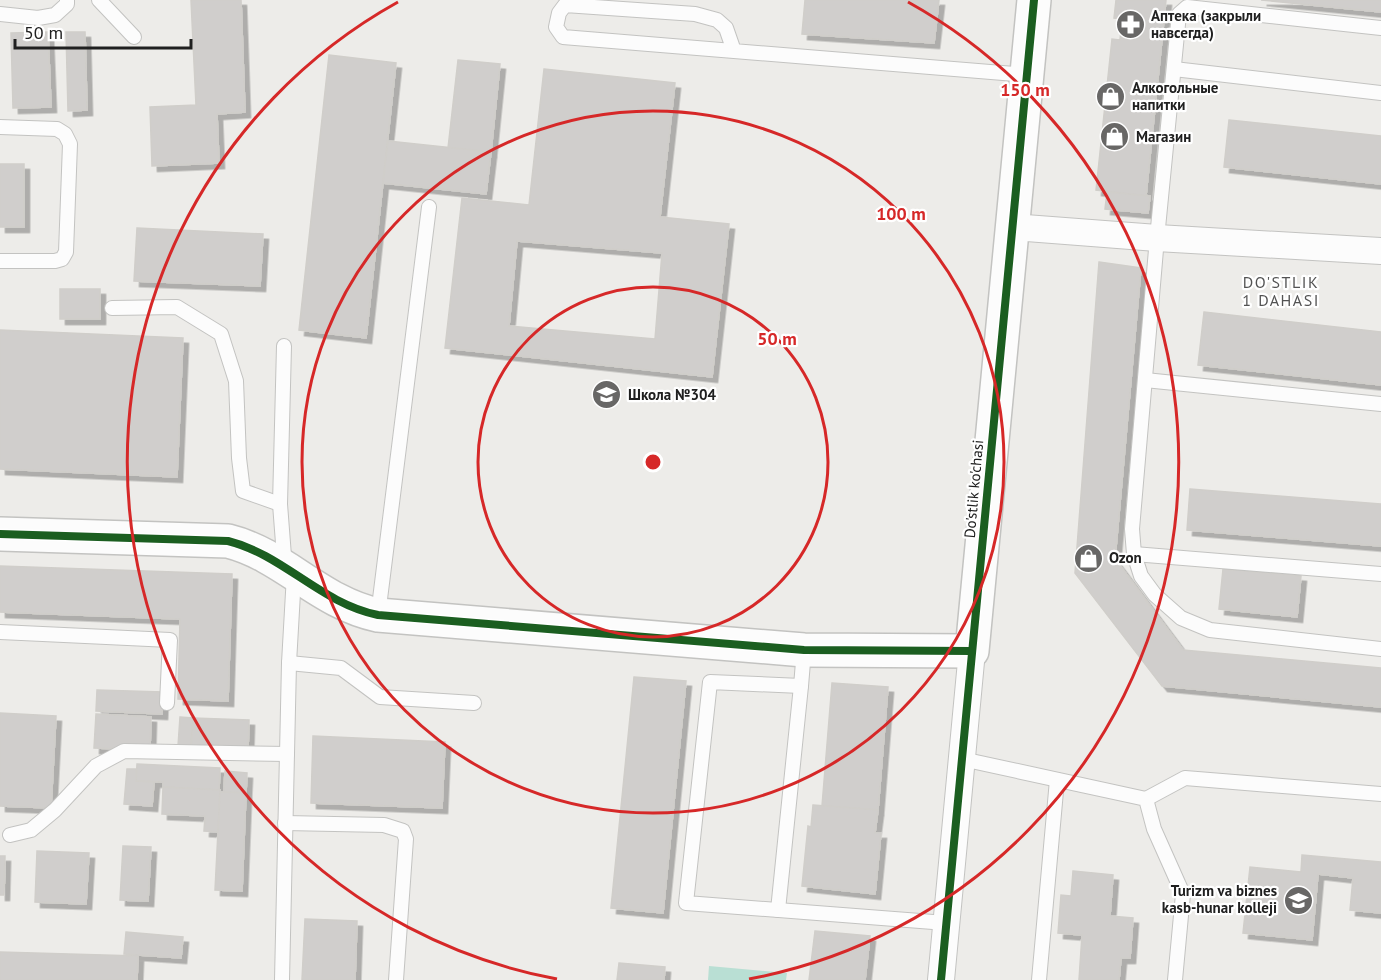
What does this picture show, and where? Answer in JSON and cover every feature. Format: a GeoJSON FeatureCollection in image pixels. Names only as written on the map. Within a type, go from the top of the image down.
{"type":"FeatureCollection","features":[{"type":"Feature","properties":{"kind":"street","name":"Do'stlik ko'chasi"},"geometry":{"type":"LineString","coordinates":[[941,980],[1034,0]]}},
{"type":"Feature","properties":{"kind":"street"},"geometry":{"type":"LineString","coordinates":[[1012,227],[1381,251]]}},
{"type":"Feature","properties":{"kind":"street"},"geometry":{"type":"LineString","coordinates":[[0,534],[228,541],[247,545],[346,605],[378,615],[804,650],[972,651]]}},
{"type":"Feature","properties":{"kind":"lane"},"geometry":{"type":"LineString","coordinates":[[0,14],[38,18],[55,15],[67,4],[67,0]]}},
{"type":"Feature","properties":{"kind":"lane"},"geometry":{"type":"LineString","coordinates":[[99,0],[134,37]]}},
{"type":"Feature","properties":{"kind":"lane"},"geometry":{"type":"LineString","coordinates":[[734,51],[726,28],[717,20],[695,14],[565,5],[559,13],[556,27],[563,37],[1026,75]]}},
{"type":"Feature","properties":{"kind":"lane"},"geometry":{"type":"LineString","coordinates":[[1381,28],[1186,7],[1179,14],[1132,530],[1134,554],[1140,576],[1155,596],[1181,618],[1210,630],[1381,649]]}},
{"type":"Feature","properties":{"kind":"lane"},"geometry":{"type":"LineString","coordinates":[[1174,69],[1381,93]]}},
{"type":"Feature","properties":{"kind":"lane"},"geometry":{"type":"LineString","coordinates":[[0,127],[57,129],[65,134],[70,144],[66,252],[62,259],[0,261]]}},
{"type":"Feature","properties":{"kind":"lane"},"geometry":{"type":"LineString","coordinates":[[378,615],[429,207]]}},
{"type":"Feature","properties":{"kind":"lane"},"geometry":{"type":"LineString","coordinates":[[112,308],[177,307],[221,334],[236,381],[239,458],[243,491],[280,504]]}},
{"type":"Feature","properties":{"kind":"lane"},"geometry":{"type":"LineString","coordinates":[[282,980],[289,663],[294,575],[284,556],[280,504],[284,346]]}},
{"type":"Feature","properties":{"kind":"lane"},"geometry":{"type":"LineString","coordinates":[[1145,380],[1381,404]]}},
{"type":"Feature","properties":{"kind":"lane"},"geometry":{"type":"LineString","coordinates":[[1134,554],[1381,574]]}},
{"type":"Feature","properties":{"kind":"lane"},"geometry":{"type":"LineString","coordinates":[[0,632],[170,640],[167,703]]}},
{"type":"Feature","properties":{"kind":"lane"},"geometry":{"type":"LineString","coordinates":[[778,910],[804,650]]}},
{"type":"Feature","properties":{"kind":"lane"},"geometry":{"type":"LineString","coordinates":[[289,663],[341,668],[380,697],[474,703]]}},
{"type":"Feature","properties":{"kind":"lane"},"geometry":{"type":"LineString","coordinates":[[801,686],[710,682],[686,903],[946,923]]}},
{"type":"Feature","properties":{"kind":"lane"},"geometry":{"type":"LineString","coordinates":[[10,835],[31,830],[55,810],[96,766],[124,751],[287,754]]}},
{"type":"Feature","properties":{"kind":"lane"},"geometry":{"type":"LineString","coordinates":[[962,759],[1146,799],[1185,778],[1381,794]]}},
{"type":"Feature","properties":{"kind":"lane"},"geometry":{"type":"LineString","coordinates":[[1039,980],[1058,780]]}},
{"type":"Feature","properties":{"kind":"lane"},"geometry":{"type":"LineString","coordinates":[[1146,799],[1154,829],[1183,894],[1175,980]]}},
{"type":"Feature","properties":{"kind":"lane"},"geometry":{"type":"LineString","coordinates":[[285,823],[384,825],[403,831],[406,839],[396,980]]}},
{"type":"Feature","properties":{"kind":"green space"},"geometry":{"type":"Polygon","coordinates":[[[709,966],[787,973],[786,980],[708,980],[709,966]]]}},
{"type":"Feature","properties":{"kind":"building"},"geometry":{"type":"Polygon","coordinates":[[[191,0],[241,0],[245,112],[217,114],[219,163],[152,166],[150,107],[196,105],[191,0]]]}},
{"type":"Feature","properties":{"kind":"building"},"geometry":{"type":"Polygon","coordinates":[[[805,0],[939,0],[934,43],[802,34],[805,0]]]}},
{"type":"Feature","properties":{"kind":"building"},"geometry":{"type":"Polygon","coordinates":[[[1116,0],[1166,0],[1146,196],[1096,190],[1112,39],[1120,40],[1122,19],[1114,18],[1116,0]]]}},
{"type":"Feature","properties":{"kind":"building"},"geometry":{"type":"Polygon","coordinates":[[[1261,0],[1381,0],[1381,12],[1261,0]]]}},
{"type":"Feature","properties":{"kind":"building"},"geometry":{"type":"Polygon","coordinates":[[[48,32],[51,107],[13,108],[11,33],[48,32]]]}},
{"type":"Feature","properties":{"kind":"building"},"geometry":{"type":"Polygon","coordinates":[[[66,32],[85,32],[87,110],[68,111],[66,32]]]}},
{"type":"Feature","properties":{"kind":"building"},"geometry":{"type":"Polygon","coordinates":[[[329,55],[396,63],[366,338],[299,330],[329,55]]]}},
{"type":"Feature","properties":{"kind":"building"},"geometry":{"type":"Polygon","coordinates":[[[458,60],[500,64],[491,152],[448,148],[458,60]]]}},
{"type":"Feature","properties":{"kind":"building"},"geometry":{"type":"Polygon","coordinates":[[[544,69],[675,83],[660,217],[729,224],[712,377],[445,348],[462,198],[529,205],[544,69]],[[517,241],[509,326],[655,339],[662,253],[517,241]]]}},
{"type":"Feature","properties":{"kind":"building"},"geometry":{"type":"Polygon","coordinates":[[[1229,120],[1381,136],[1381,184],[1224,167],[1229,120]]]}},
{"type":"Feature","properties":{"kind":"building"},"geometry":{"type":"Polygon","coordinates":[[[388,141],[491,152],[486,194],[383,183],[388,141]]]}},
{"type":"Feature","properties":{"kind":"building"},"geometry":{"type":"Polygon","coordinates":[[[0,164],[24,164],[24,227],[0,227],[0,164]]]}},
{"type":"Feature","properties":{"kind":"building"},"geometry":{"type":"Polygon","coordinates":[[[1107,192],[1150,196],[1148,213],[1105,209],[1107,192]]]}},
{"type":"Feature","properties":{"kind":"building"},"geometry":{"type":"Polygon","coordinates":[[[137,228],[263,234],[260,286],[134,281],[137,228]]]}},
{"type":"Feature","properties":{"kind":"building"},"geometry":{"type":"Polygon","coordinates":[[[1099,262],[1141,268],[1115,559],[1183,650],[1381,668],[1381,707],[1162,686],[1075,573],[1099,262]]]}},
{"type":"Feature","properties":{"kind":"building"},"geometry":{"type":"Polygon","coordinates":[[[60,289],[100,289],[100,319],[60,319],[60,289]]]}},
{"type":"Feature","properties":{"kind":"building"},"geometry":{"type":"Polygon","coordinates":[[[1204,312],[1381,332],[1381,385],[1198,365],[1204,312]]]}},
{"type":"Feature","properties":{"kind":"building"},"geometry":{"type":"Polygon","coordinates":[[[0,330],[183,338],[177,477],[0,469],[0,330]]]}},
{"type":"Feature","properties":{"kind":"building"},"geometry":{"type":"Polygon","coordinates":[[[1190,489],[1381,504],[1381,546],[1187,530],[1190,489]]]}},
{"type":"Feature","properties":{"kind":"building"},"geometry":{"type":"Polygon","coordinates":[[[0,566],[232,574],[228,701],[178,699],[180,619],[0,612],[0,566]]]}},
{"type":"Feature","properties":{"kind":"building"},"geometry":{"type":"Polygon","coordinates":[[[1223,569],[1301,576],[1297,617],[1219,609],[1223,569]]]}},
{"type":"Feature","properties":{"kind":"building"},"geometry":{"type":"Polygon","coordinates":[[[634,677],[686,681],[663,913],[611,908],[634,677]]]}},
{"type":"Feature","properties":{"kind":"building"},"geometry":{"type":"Polygon","coordinates":[[[832,683],[888,687],[878,810],[822,806],[832,683]]]}},
{"type":"Feature","properties":{"kind":"building"},"geometry":{"type":"Polygon","coordinates":[[[97,690],[163,692],[162,714],[96,711],[97,690]]]}},
{"type":"Feature","properties":{"kind":"building"},"geometry":{"type":"Polygon","coordinates":[[[0,713],[56,716],[51,808],[0,806],[0,713]]]}},
{"type":"Feature","properties":{"kind":"building"},"geometry":{"type":"Polygon","coordinates":[[[96,714],[151,717],[150,750],[94,748],[96,714]]]}},
{"type":"Feature","properties":{"kind":"building"},"geometry":{"type":"Polygon","coordinates":[[[180,717],[193,718],[191,746],[178,746],[180,717]]]}},
{"type":"Feature","properties":{"kind":"building"},"geometry":{"type":"Polygon","coordinates":[[[193,718],[249,720],[248,751],[191,749],[193,718]]]}},
{"type":"Feature","properties":{"kind":"building"},"geometry":{"type":"Polygon","coordinates":[[[313,736],[445,742],[442,808],[311,803],[313,736]]]}},
{"type":"Feature","properties":{"kind":"building"},"geometry":{"type":"Polygon","coordinates":[[[137,764],[220,768],[219,790],[163,787],[163,782],[136,781],[137,764]]]}},
{"type":"Feature","properties":{"kind":"building"},"geometry":{"type":"Polygon","coordinates":[[[127,769],[136,769],[136,781],[154,782],[152,806],[124,804],[127,769]]]}},
{"type":"Feature","properties":{"kind":"building"},"geometry":{"type":"Polygon","coordinates":[[[225,771],[247,773],[246,793],[224,792],[225,771]]]}},
{"type":"Feature","properties":{"kind":"building"},"geometry":{"type":"Polygon","coordinates":[[[163,787],[220,790],[218,832],[204,831],[205,816],[162,814],[163,787]]]}},
{"type":"Feature","properties":{"kind":"building"},"geometry":{"type":"Polygon","coordinates":[[[220,792],[246,793],[242,891],[215,890],[220,792]]]}},
{"type":"Feature","properties":{"kind":"building"},"geometry":{"type":"Polygon","coordinates":[[[813,805],[878,810],[875,833],[881,833],[875,894],[802,886],[808,826],[811,827],[813,805]]]}},
{"type":"Feature","properties":{"kind":"building"},"geometry":{"type":"Polygon","coordinates":[[[123,846],[151,847],[148,901],[120,900],[123,846]]]}},
{"type":"Feature","properties":{"kind":"building"},"geometry":{"type":"Polygon","coordinates":[[[37,851],[89,853],[86,904],[35,902],[37,851]]]}},
{"type":"Feature","properties":{"kind":"building"},"geometry":{"type":"Polygon","coordinates":[[[1302,855],[1381,862],[1381,913],[1350,910],[1353,878],[1318,874],[1312,940],[1243,933],[1250,867],[1301,872],[1302,855]]]}},
{"type":"Feature","properties":{"kind":"building"},"geometry":{"type":"Polygon","coordinates":[[[0,856],[5,856],[4,895],[0,895],[0,856]]]}},
{"type":"Feature","properties":{"kind":"building"},"geometry":{"type":"Polygon","coordinates":[[[1073,871],[1113,875],[1110,916],[1133,918],[1130,958],[1121,958],[1119,980],[1079,980],[1082,935],[1058,933],[1061,895],[1071,896],[1073,871]]]}},
{"type":"Feature","properties":{"kind":"building"},"geometry":{"type":"Polygon","coordinates":[[[305,919],[357,921],[355,980],[302,980],[305,919]]]}},
{"type":"Feature","properties":{"kind":"building"},"geometry":{"type":"Polygon","coordinates":[[[815,931],[870,936],[865,980],[809,980],[815,931]]]}},
{"type":"Feature","properties":{"kind":"building"},"geometry":{"type":"Polygon","coordinates":[[[126,932],[183,937],[181,958],[124,954],[126,932]]]}},
{"type":"Feature","properties":{"kind":"building"},"geometry":{"type":"Polygon","coordinates":[[[0,952],[138,956],[137,980],[0,980],[0,952]]]}},
{"type":"Feature","properties":{"kind":"building"},"geometry":{"type":"Polygon","coordinates":[[[619,963],[665,967],[664,980],[617,980],[619,963]]]}},
{"type":"Feature","properties":{"kind":"cycle path"},"geometry":{"type":"LineString","coordinates":[[941,980],[1034,0]]}},
{"type":"Feature","properties":{"kind":"cycle path"},"geometry":{"type":"LineString","coordinates":[[0,534],[228,541],[267,557],[338,600],[378,615],[804,650],[972,651]]}},
{"type":"Feature","properties":{"kind":"place","name":"Аптека (закрыли навсегда)"},"geometry":{"type":"Point","coordinates":[1130,25]}},
{"type":"Feature","properties":{"kind":"place","name":"Алкогольные напитки"},"geometry":{"type":"Point","coordinates":[1111,97]}},
{"type":"Feature","properties":{"kind":"place","name":"Магазин"},"geometry":{"type":"Point","coordinates":[1115,137]}},
{"type":"Feature","properties":{"kind":"place","name":"Школа №304"},"geometry":{"type":"Point","coordinates":[607,395]}},
{"type":"Feature","properties":{"kind":"place","name":"Ozon"},"geometry":{"type":"Point","coordinates":[1088,558]}},
{"type":"Feature","properties":{"kind":"place","name":"Turizm va biznes kasb-hunar kolleji"},"geometry":{"type":"Point","coordinates":[1298,900]}},
{"type":"Feature","properties":{"kind":"district","name":"DO'STLIK 1 DAHASI"},"geometry":{"type":"Point","coordinates":[1281,291]}}]}
